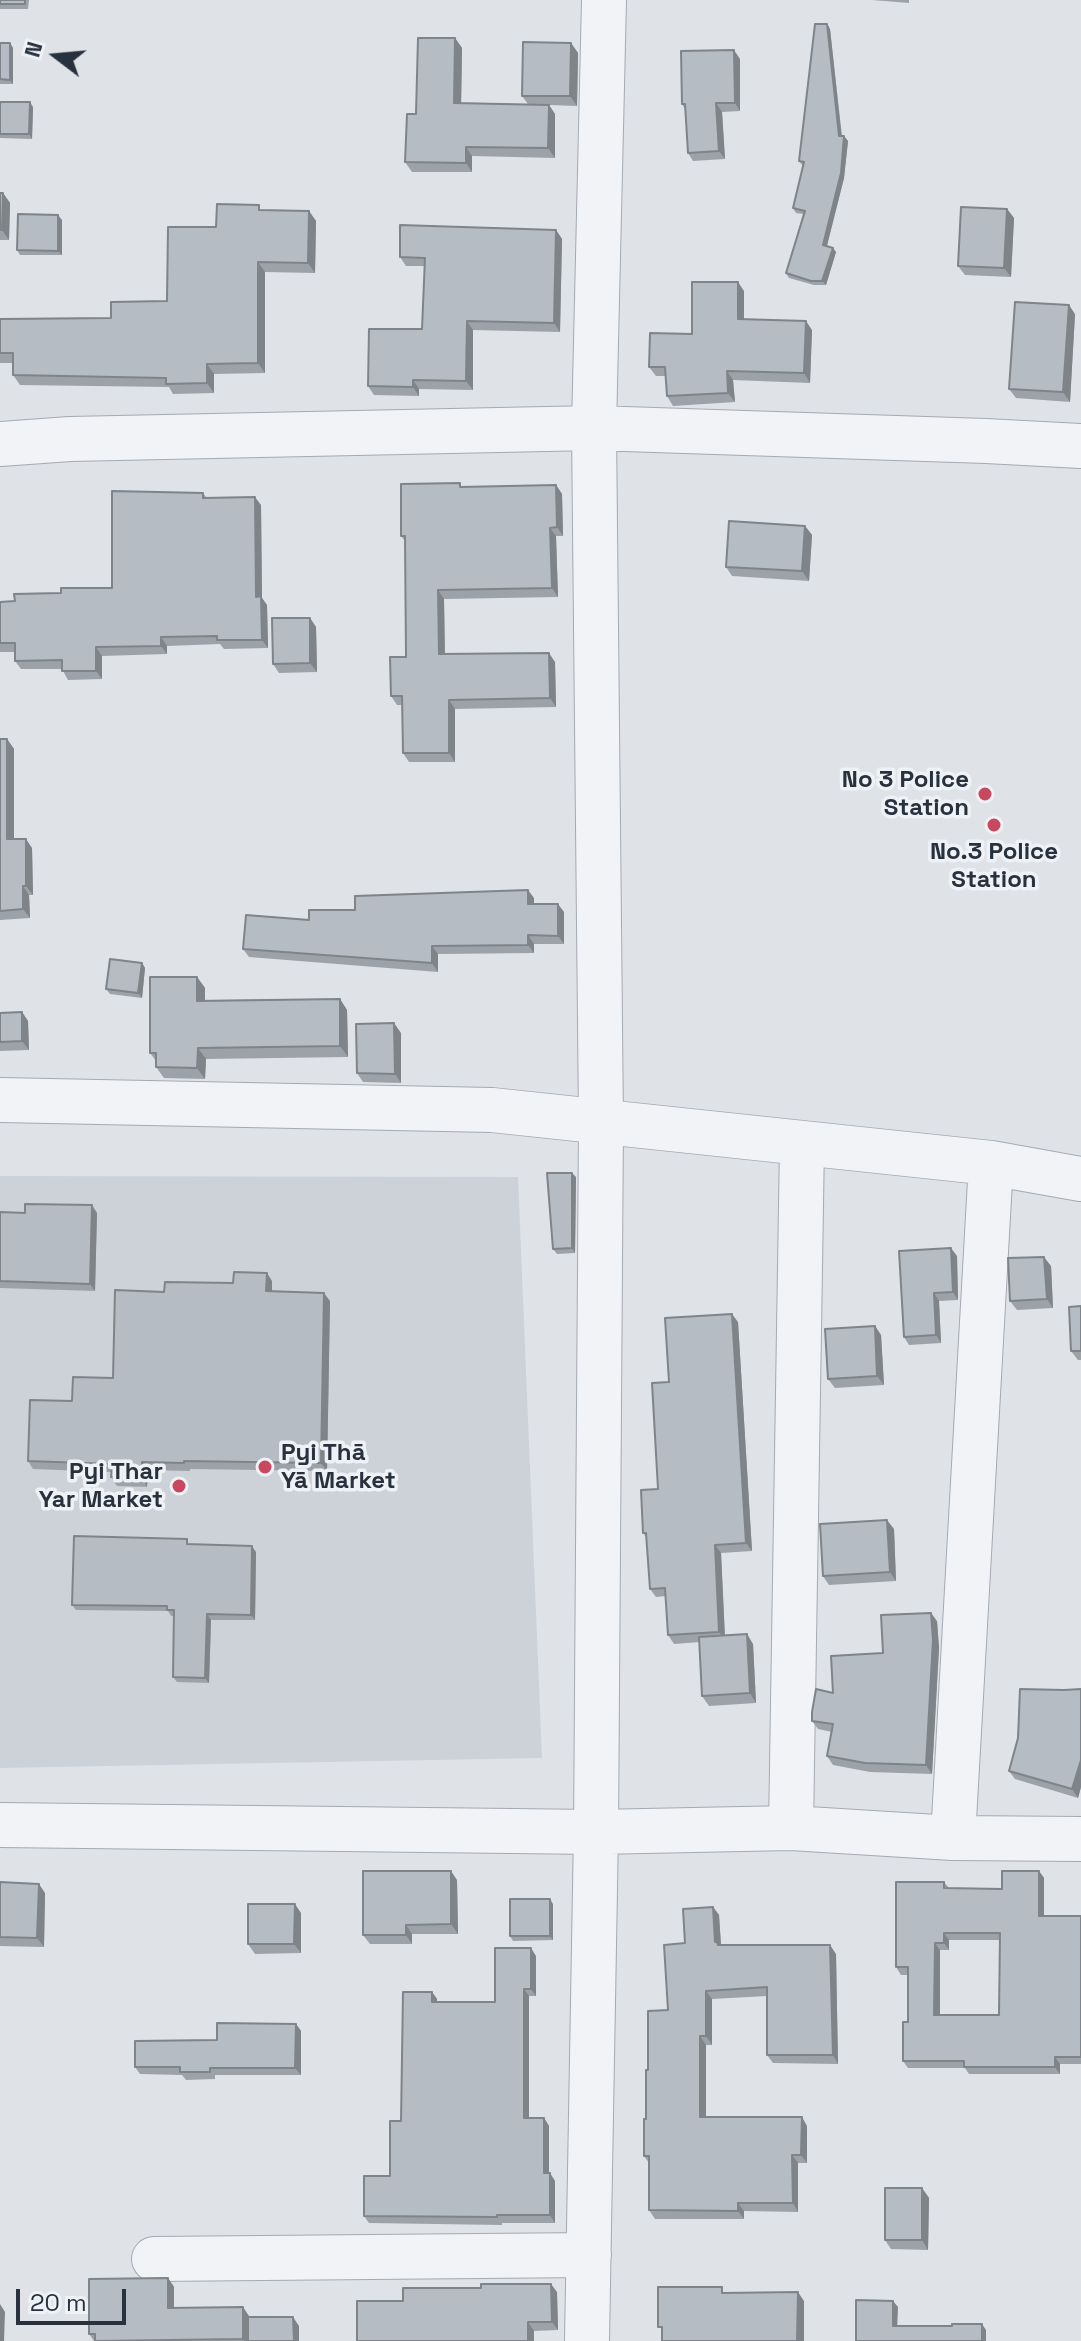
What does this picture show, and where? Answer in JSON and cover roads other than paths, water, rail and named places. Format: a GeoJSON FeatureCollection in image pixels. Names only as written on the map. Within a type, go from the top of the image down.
{"type":"FeatureCollection","features":[{"type":"Feature","properties":{"kind":"street"},"geometry":{"type":"LineString","coordinates":[[587,2341],[596,1832],[601,1122],[594,428],[604,0]]}},
{"type":"Feature","properties":{"kind":"street"},"geometry":{"type":"LineString","coordinates":[[0,444],[70,439],[594,428],[1081,446]]}},
{"type":"Feature","properties":{"kind":"street"},"geometry":{"type":"LineString","coordinates":[[0,1100],[492,1110],[991,1163],[1081,1179]]}},
{"type":"Feature","properties":{"kind":"street"},"geometry":{"type":"LineString","coordinates":[[791,1828],[802,1143]]}},
{"type":"Feature","properties":{"kind":"street"},"geometry":{"type":"LineString","coordinates":[[953,1838],[991,1163]]}},
{"type":"Feature","properties":{"kind":"street"},"geometry":{"type":"LineString","coordinates":[[0,1825],[596,1832],[791,1828],[953,1838],[1081,1839]]}},
{"type":"Feature","properties":{"kind":"street"},"geometry":{"type":"LineString","coordinates":[[154,2259],[589,2255]]}},
{"type":"Feature","properties":{"kind":"place","name":"No 3 Police Station"},"geometry":{"type":"Point","coordinates":[985,794]}},
{"type":"Feature","properties":{"kind":"place","name":"No.3 Police Station"},"geometry":{"type":"Point","coordinates":[994,825]}},
{"type":"Feature","properties":{"kind":"place","name":"Pyi Thā Yā Market"},"geometry":{"type":"Point","coordinates":[265,1467]}},
{"type":"Feature","properties":{"kind":"place","name":"Pyi Thar Yar Market"},"geometry":{"type":"Point","coordinates":[179,1486]}}]}
